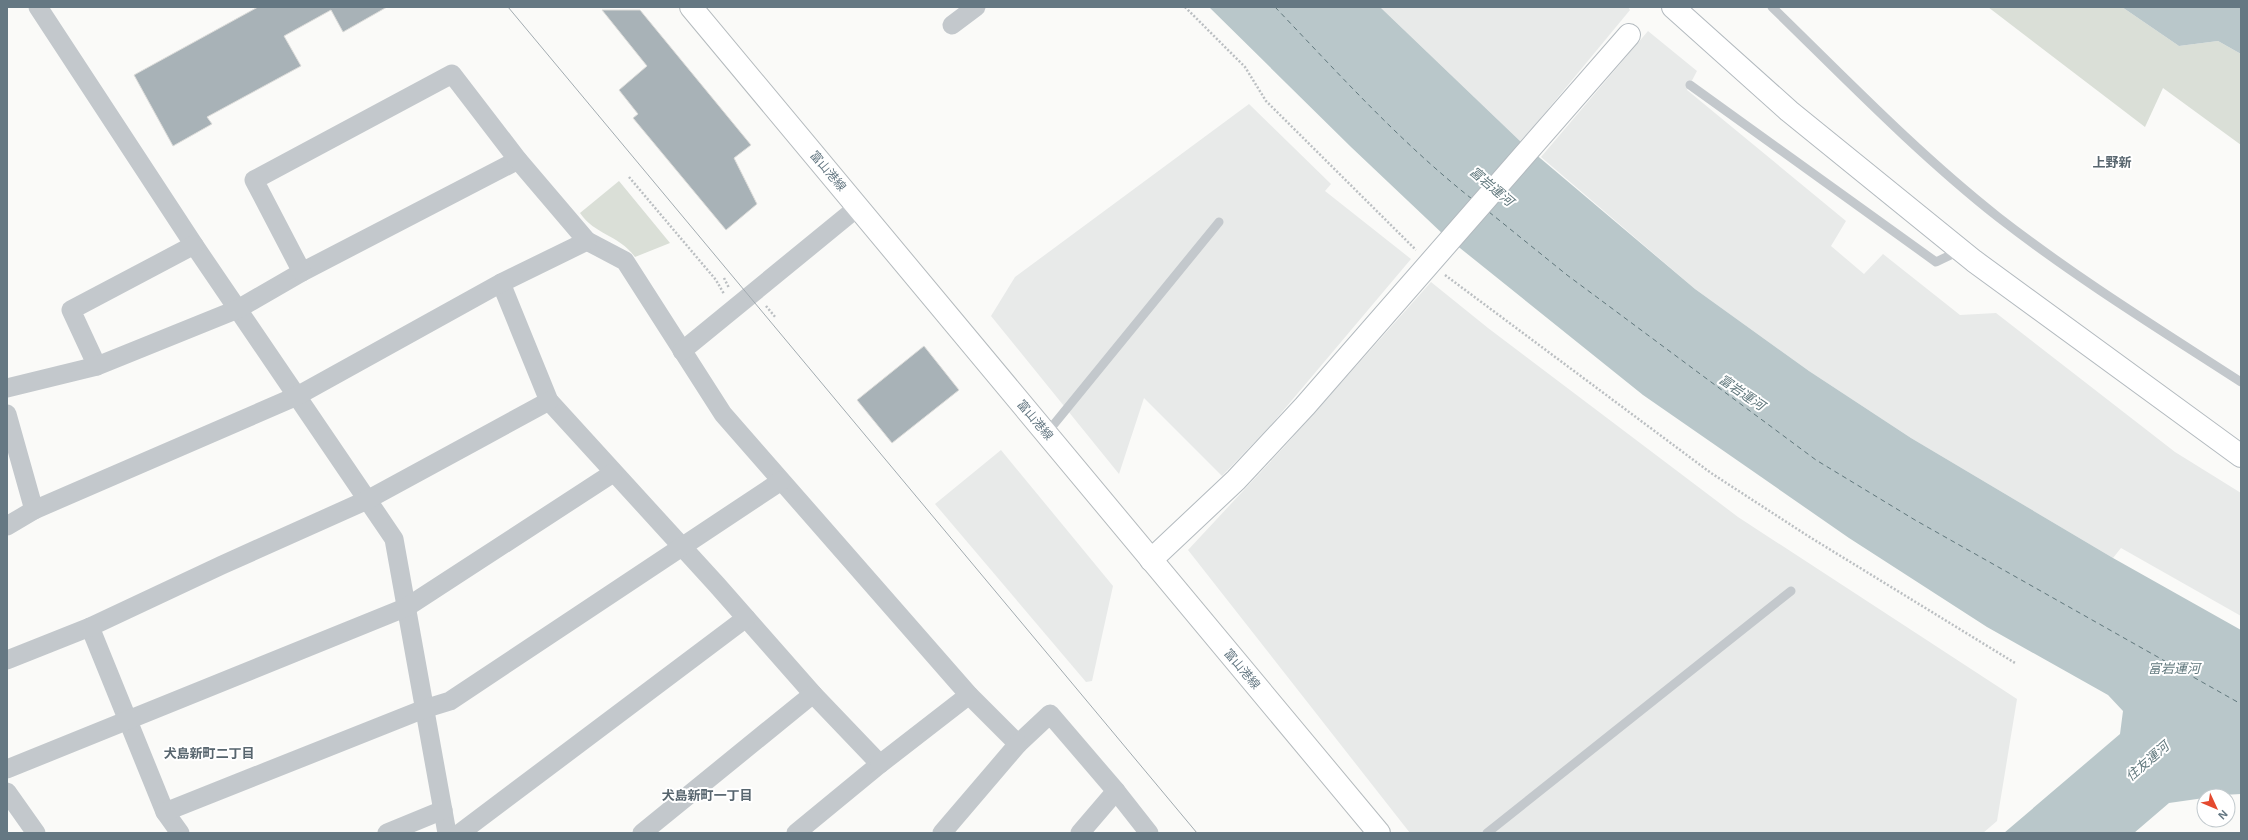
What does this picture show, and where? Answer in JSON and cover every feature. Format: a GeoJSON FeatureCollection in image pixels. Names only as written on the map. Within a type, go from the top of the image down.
{"type":"FeatureCollection","features":[{"type":"Feature","properties":{"kind":"street"},"geometry":{"type":"LineString","coordinates":[[38,7],[194,245],[394,539],[446,833]]}},
{"type":"Feature","properties":{"kind":"street","name":"富山港線"},"geometry":{"type":"LineString","coordinates":[[690,7],[1379,833]]}},
{"type":"Feature","properties":{"kind":"street"},"geometry":{"type":"LineString","coordinates":[[952,25],[976,7]]}},
{"type":"Feature","properties":{"kind":"street"},"geometry":{"type":"LineString","coordinates":[[1673,7],[1789,111],[1961,250],[2241,456]]}},
{"type":"Feature","properties":{"kind":"street"},"geometry":{"type":"LineString","coordinates":[[1151,560],[1236,480],[1310,400],[1629,35]]}},
{"type":"Feature","properties":{"kind":"street"},"geometry":{"type":"LineString","coordinates":[[302,272],[254,180],[452,74],[518,160],[587,241],[625,261],[723,414],[780,481],[969,695],[1018,744]]}},
{"type":"Feature","properties":{"kind":"street"},"geometry":{"type":"LineString","coordinates":[[7,388],[96,366],[238,309],[302,272],[518,160]]}},
{"type":"Feature","properties":{"kind":"street"},"geometry":{"type":"LineString","coordinates":[[682,351],[858,207]]}},
{"type":"Feature","properties":{"kind":"street"},"geometry":{"type":"LineString","coordinates":[[7,526],[34,510],[297,396],[501,283],[587,241]]}},
{"type":"Feature","properties":{"kind":"street"},"geometry":{"type":"LineString","coordinates":[[96,366],[71,310],[194,245]]}},
{"type":"Feature","properties":{"kind":"street"},"geometry":{"type":"LineString","coordinates":[[501,283],[549,401],[813,694],[880,764]]}},
{"type":"Feature","properties":{"kind":"street"},"geometry":{"type":"LineString","coordinates":[[7,660],[90,627],[222,565],[367,500],[549,401]]}},
{"type":"Feature","properties":{"kind":"street"},"geometry":{"type":"LineString","coordinates":[[7,414],[34,510]]}},
{"type":"Feature","properties":{"kind":"street"},"geometry":{"type":"LineString","coordinates":[[7,769],[407,608],[613,473]]}},
{"type":"Feature","properties":{"kind":"street"},"geometry":{"type":"LineString","coordinates":[[165,812],[424,709],[450,701],[780,481]]}},
{"type":"Feature","properties":{"kind":"street"},"geometry":{"type":"LineString","coordinates":[[460,833],[746,618]]}},
{"type":"Feature","properties":{"kind":"street"},"geometry":{"type":"LineString","coordinates":[[90,627],[165,812],[180,833]]}},
{"type":"Feature","properties":{"kind":"street"},"geometry":{"type":"LineString","coordinates":[[642,833],[813,694]]}},
{"type":"Feature","properties":{"kind":"street"},"geometry":{"type":"LineString","coordinates":[[796,833],[880,764],[969,695]]}},
{"type":"Feature","properties":{"kind":"street"},"geometry":{"type":"LineString","coordinates":[[942,833],[1018,744],[1050,714],[1116,791],[1149,833]]}},
{"type":"Feature","properties":{"kind":"street"},"geometry":{"type":"LineString","coordinates":[[1080,833],[1116,791]]}},
{"type":"Feature","properties":{"kind":"street"},"geometry":{"type":"LineString","coordinates":[[7,792],[36,833]]}},
{"type":"Feature","properties":{"kind":"street"},"geometry":{"type":"LineString","coordinates":[[387,833],[443,810]]}},
{"type":"Feature","properties":{"kind":"lane"},"geometry":{"type":"LineString","coordinates":[[1772,7],[1911,143],[1998,216],[2082,279],[2241,382]]}},
{"type":"Feature","properties":{"kind":"lane"},"geometry":{"type":"LineString","coordinates":[[1690,85],[1936,262],[1961,250]]}},
{"type":"Feature","properties":{"kind":"lane"},"geometry":{"type":"LineString","coordinates":[[1046,434],[1219,222]]}},
{"type":"Feature","properties":{"kind":"lane"},"geometry":{"type":"LineString","coordinates":[[1488,833],[1791,591]]}},
{"type":"Feature","properties":{"kind":"path"},"geometry":{"type":"LineString","coordinates":[[1185,7],[1246,67],[1266,101],[1430,264],[1501,319],[1711,473],[1808,536],[2015,663]]}},
{"type":"Feature","properties":{"kind":"path"},"geometry":{"type":"LineString","coordinates":[[629,177],[716,280],[734,309]]}},
{"type":"Feature","properties":{"kind":"shaded area"},"geometry":{"type":"Polygon","coordinates":[[[1380,7],[1628,7],[1630,10],[1521,142],[1380,7]]]}},
{"type":"Feature","properties":{"kind":"shaded area"},"geometry":{"type":"Polygon","coordinates":[[[1988,7],[2122,7],[2179,46],[2218,41],[2241,54],[2241,145],[2163,88],[2145,127],[1988,7]]]}},
{"type":"Feature","properties":{"kind":"shaded area"},"geometry":{"type":"Polygon","coordinates":[[[1648,31],[1697,71],[1687,90],[1846,221],[1831,246],[1864,274],[1883,254],[1960,315],[1996,313],[2175,452],[2241,493],[2241,616],[2121,548],[2113,558],[1911,438],[1809,371],[1695,289],[1541,157],[1648,31]]]}},
{"type":"Feature","properties":{"kind":"shaded area"},"geometry":{"type":"Polygon","coordinates":[[[1249,104],[1331,184],[1325,191],[1411,259],[1271,425],[1222,476],[1144,398],[1119,474],[991,316],[1015,277],[1249,104]]]}},
{"type":"Feature","properties":{"kind":"shaded area"},"geometry":{"type":"Polygon","coordinates":[[[619,181],[670,243],[635,257],[622,244],[593,226],[580,213],[619,181]]]}},
{"type":"Feature","properties":{"kind":"shaded area"},"geometry":{"type":"Polygon","coordinates":[[[1431,282],[1488,328],[1738,517],[2017,699],[1997,821],[1983,833],[1410,833],[1188,550],[1284,447],[1431,282]]]}},
{"type":"Feature","properties":{"kind":"shaded area"},"geometry":{"type":"Polygon","coordinates":[[[1001,450],[1113,586],[1092,681],[1086,682],[935,504],[1001,450]]]}},
{"type":"Feature","properties":{"kind":"water","name":"富岩運河"},"geometry":{"type":"Polygon","coordinates":[[[1209,7],[1380,7],[1521,142],[1695,289],[1809,371],[1911,438],[2113,558],[2241,630],[2241,794],[2236,794],[2236,788],[2196,788],[2196,799],[2169,803],[2134,833],[2004,833],[2120,734],[2123,711],[2108,695],[1987,627],[1849,538],[1643,395],[1445,236],[1351,147],[1209,7]]]}},
{"type":"Feature","properties":{"kind":"water"},"geometry":{"type":"Polygon","coordinates":[[[2122,7],[2241,7],[2241,54],[2218,41],[2179,46],[2122,7]]]}},
{"type":"Feature","properties":{"kind":"building"},"geometry":{"type":"Polygon","coordinates":[[[258,7],[387,7],[343,32],[331,10],[284,36],[301,66],[207,117],[212,124],[173,146],[134,75],[258,7]]]}},
{"type":"Feature","properties":{"kind":"building"},"geometry":{"type":"Polygon","coordinates":[[[602,10],[640,10],[751,145],[734,158],[757,204],[726,230],[633,118],[638,114],[619,90],[647,66],[602,10]]]}},
{"type":"Feature","properties":{"kind":"building"},"geometry":{"type":"Polygon","coordinates":[[[924,346],[959,390],[892,443],[857,400],[924,346]]]}},
{"type":"Feature","properties":{"kind":"ferry route"},"geometry":{"type":"LineString","coordinates":[[1275,7],[1395,131],[1445,177],[1472,199]]}},
{"type":"Feature","properties":{"kind":"ferry route"},"geometry":{"type":"LineString","coordinates":[[1489,212],[1567,275],[1816,460],[1915,520],[2241,704]]}},
{"type":"Feature","properties":{"kind":"tram line"},"geometry":{"type":"LineString","coordinates":[[508,7],[1197,833]]}},
{"type":"Feature","properties":{"kind":"district","name":"上野新"},"geometry":{"type":"Point","coordinates":[2112,162]}},
{"type":"Feature","properties":{"kind":"district","name":"犬島新町二丁目"},"geometry":{"type":"Point","coordinates":[209,753]}},
{"type":"Feature","properties":{"kind":"district","name":"犬島新町一丁目"},"geometry":{"type":"Point","coordinates":[707,795]}},
{"type":"Feature","properties":{"kind":"water label","name":"住友運河"},"geometry":{"type":"Point","coordinates":[2147,761]}}]}
